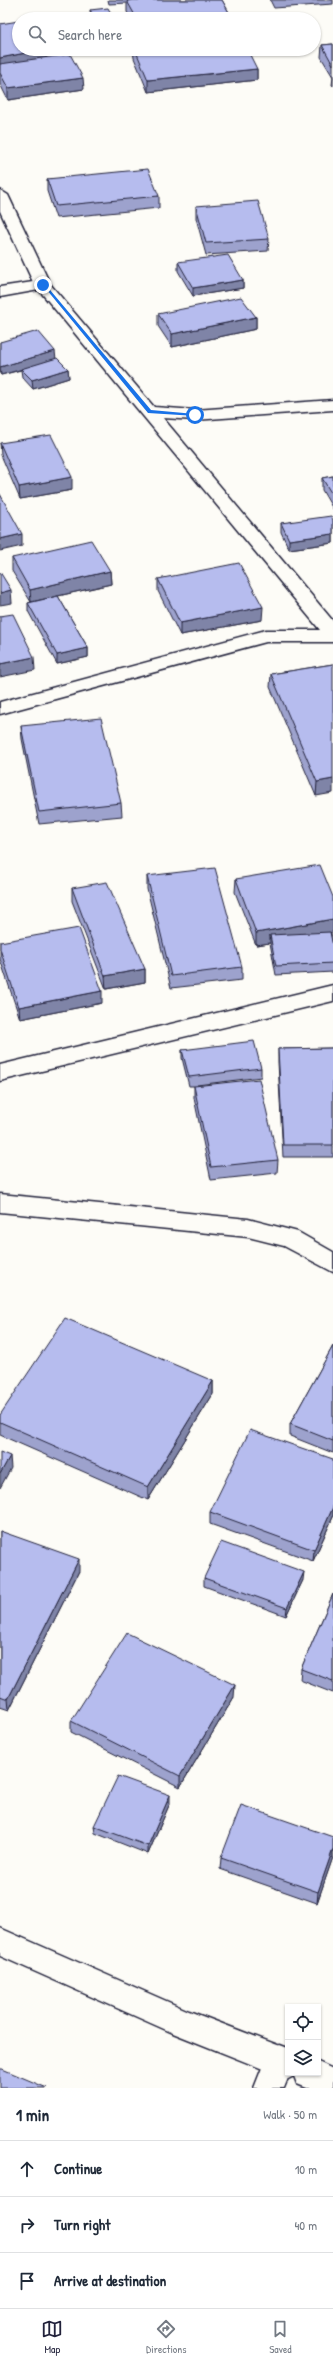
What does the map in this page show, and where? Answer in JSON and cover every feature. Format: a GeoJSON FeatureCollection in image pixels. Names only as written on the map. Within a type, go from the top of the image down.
{"type":"FeatureCollection","features":[{"type":"Feature","properties":{"kind":"street"},"geometry":{"type":"LineString","coordinates":[[0,195],[43,285],[150,412],[333,635]]}},
{"type":"Feature","properties":{"kind":"street"},"geometry":{"type":"LineString","coordinates":[[0,292],[43,285]]}},
{"type":"Feature","properties":{"kind":"street"},"geometry":{"type":"LineString","coordinates":[[150,412],[195,415],[333,405]]}},
{"type":"Feature","properties":{"kind":"street"},"geometry":{"type":"LineString","coordinates":[[0,708],[266,636],[333,635]]}},
{"type":"Feature","properties":{"kind":"street"},"geometry":{"type":"LineString","coordinates":[[0,1073],[333,993]]}},
{"type":"Feature","properties":{"kind":"street"},"geometry":{"type":"LineString","coordinates":[[0,1203],[248,1228],[290,1238],[333,1263]]}},
{"type":"Feature","properties":{"kind":"street"},"geometry":{"type":"LineString","coordinates":[[0,1942],[183,2023],[284,2062],[269,2088]]}},
{"type":"Feature","properties":{"kind":"street"},"geometry":{"type":"LineString","coordinates":[[315,2076],[333,2084]]}},
{"type":"Feature","properties":{"kind":"building"},"geometry":{"type":"Polygon","coordinates":[[[222,0],[229,12],[133,12],[127,1],[222,0]]]}},
{"type":"Feature","properties":{"kind":"building"},"geometry":{"type":"Polygon","coordinates":[[[108,8],[110,12],[91,12],[90,10],[108,8]]]}},
{"type":"Feature","properties":{"kind":"building"},"geometry":{"type":"Polygon","coordinates":[[[12,22],[12,56],[0,58],[0,24],[12,22]]]}},
{"type":"Feature","properties":{"kind":"building"},"geometry":{"type":"Polygon","coordinates":[[[333,44],[333,65],[322,45],[333,44]]]}},
{"type":"Feature","properties":{"kind":"building"},"geometry":{"type":"Polygon","coordinates":[[[56,56],[71,56],[83,78],[8,88],[0,73],[0,64],[56,56]]]}},
{"type":"Feature","properties":{"kind":"building"},"geometry":{"type":"Polygon","coordinates":[[[138,56],[250,56],[257,69],[148,80],[138,56]]]}},
{"type":"Feature","properties":{"kind":"building"},"geometry":{"type":"Polygon","coordinates":[[[148,169],[159,196],[56,206],[47,179],[148,169]]]}},
{"type":"Feature","properties":{"kind":"building"},"geometry":{"type":"Polygon","coordinates":[[[258,201],[269,239],[206,243],[196,206],[258,201]]]}},
{"type":"Feature","properties":{"kind":"building"},"geometry":{"type":"Polygon","coordinates":[[[228,255],[243,280],[193,288],[178,262],[228,255]]]}},
{"type":"Feature","properties":{"kind":"building"},"geometry":{"type":"Polygon","coordinates":[[[241,297],[256,317],[172,334],[158,314],[241,297]]]}},
{"type":"Feature","properties":{"kind":"building"},"geometry":{"type":"Polygon","coordinates":[[[38,331],[55,351],[0,367],[0,342],[38,331]]]}},
{"type":"Feature","properties":{"kind":"building"},"geometry":{"type":"Polygon","coordinates":[[[57,358],[68,369],[32,380],[21,369],[57,358]]]}},
{"type":"Feature","properties":{"kind":"building"},"geometry":{"type":"Polygon","coordinates":[[[51,435],[72,477],[19,487],[0,443],[51,435]]]}},
{"type":"Feature","properties":{"kind":"building"},"geometry":{"type":"Polygon","coordinates":[[[333,476],[333,496],[322,478],[333,476]]]}},
{"type":"Feature","properties":{"kind":"building"},"geometry":{"type":"Polygon","coordinates":[[[0,494],[22,534],[0,539],[0,494]]]}},
{"type":"Feature","properties":{"kind":"building"},"geometry":{"type":"Polygon","coordinates":[[[331,516],[333,520],[333,534],[289,540],[281,523],[331,516]]]}},
{"type":"Feature","properties":{"kind":"building"},"geometry":{"type":"Polygon","coordinates":[[[91,540],[110,571],[30,590],[12,558],[91,540]]]}},
{"type":"Feature","properties":{"kind":"building"},"geometry":{"type":"Polygon","coordinates":[[[239,563],[263,607],[180,623],[158,579],[239,563]]]}},
{"type":"Feature","properties":{"kind":"building"},"geometry":{"type":"Polygon","coordinates":[[[0,572],[11,590],[0,593],[0,572]]]}},
{"type":"Feature","properties":{"kind":"building"},"geometry":{"type":"Polygon","coordinates":[[[58,596],[88,648],[57,655],[28,603],[58,596]]]}},
{"type":"Feature","properties":{"kind":"building"},"geometry":{"type":"Polygon","coordinates":[[[13,614],[34,657],[0,664],[0,616],[13,614]]]}},
{"type":"Feature","properties":{"kind":"building"},"geometry":{"type":"Polygon","coordinates":[[[333,664],[333,779],[317,782],[271,674],[333,664]]]}},
{"type":"Feature","properties":{"kind":"building"},"geometry":{"type":"Polygon","coordinates":[[[101,718],[121,803],[39,812],[21,726],[101,718]]]}},
{"type":"Feature","properties":{"kind":"building"},"geometry":{"type":"Polygon","coordinates":[[[320,865],[333,897],[333,919],[256,933],[236,879],[320,865]]]}},
{"type":"Feature","properties":{"kind":"building"},"geometry":{"type":"Polygon","coordinates":[[[215,868],[242,967],[171,976],[147,876],[215,868]]]}},
{"type":"Feature","properties":{"kind":"building"},"geometry":{"type":"Polygon","coordinates":[[[107,882],[145,969],[105,976],[72,888],[107,882]]]}},
{"type":"Feature","properties":{"kind":"building"},"geometry":{"type":"Polygon","coordinates":[[[79,928],[102,991],[19,1007],[0,949],[0,942],[79,928]]]}},
{"type":"Feature","properties":{"kind":"building"},"geometry":{"type":"Polygon","coordinates":[[[330,932],[333,946],[333,963],[276,966],[270,935],[330,932]]]}},
{"type":"Feature","properties":{"kind":"building"},"geometry":{"type":"Polygon","coordinates":[[[254,1041],[261,1068],[189,1077],[182,1050],[254,1041]]]}},
{"type":"Feature","properties":{"kind":"building"},"geometry":{"type":"Polygon","coordinates":[[[333,1048],[333,1145],[283,1145],[278,1049],[333,1048]]]}},
{"type":"Feature","properties":{"kind":"building"},"geometry":{"type":"Polygon","coordinates":[[[259,1079],[278,1160],[211,1167],[194,1086],[259,1079]]]}},
{"type":"Feature","properties":{"kind":"building"},"geometry":{"type":"Polygon","coordinates":[[[65,1318],[213,1381],[148,1487],[0,1422],[0,1415],[65,1318]]]}},
{"type":"Feature","properties":{"kind":"building"},"geometry":{"type":"Polygon","coordinates":[[[333,1346],[333,1441],[290,1424],[333,1346]]]}},
{"type":"Feature","properties":{"kind":"building"},"geometry":{"type":"Polygon","coordinates":[[[250,1430],[333,1459],[333,1507],[314,1550],[210,1512],[250,1430]]]}},
{"type":"Feature","properties":{"kind":"building"},"geometry":{"type":"Polygon","coordinates":[[[0,1452],[10,1456],[0,1474],[0,1452]]]}},
{"type":"Feature","properties":{"kind":"building"},"geometry":{"type":"Polygon","coordinates":[[[0,1531],[79,1559],[8,1699],[0,1696],[0,1531]]]}},
{"type":"Feature","properties":{"kind":"building"},"geometry":{"type":"Polygon","coordinates":[[[221,1542],[304,1572],[287,1608],[204,1578],[221,1542]]]}},
{"type":"Feature","properties":{"kind":"building"},"geometry":{"type":"Polygon","coordinates":[[[333,1594],[333,1681],[301,1669],[333,1594]]]}},
{"type":"Feature","properties":{"kind":"building"},"geometry":{"type":"Polygon","coordinates":[[[127,1633],[235,1685],[180,1776],[71,1721],[127,1633]]]}},
{"type":"Feature","properties":{"kind":"building"},"geometry":{"type":"Polygon","coordinates":[[[118,1776],[170,1795],[148,1846],[94,1826],[118,1776]]]}},
{"type":"Feature","properties":{"kind":"building"},"geometry":{"type":"Polygon","coordinates":[[[241,1805],[333,1837],[333,1849],[318,1892],[221,1858],[241,1805]]]}},
{"type":"Feature","properties":{"kind":"building"},"geometry":{"type":"Polygon","coordinates":[[[0,2068],[47,2088],[0,2088],[0,2068]]]}},
{"type":"Feature","properties":{"kind":"route"},"geometry":{"type":"LineString","coordinates":[[43,285],[150,412],[195,415]]}}]}
